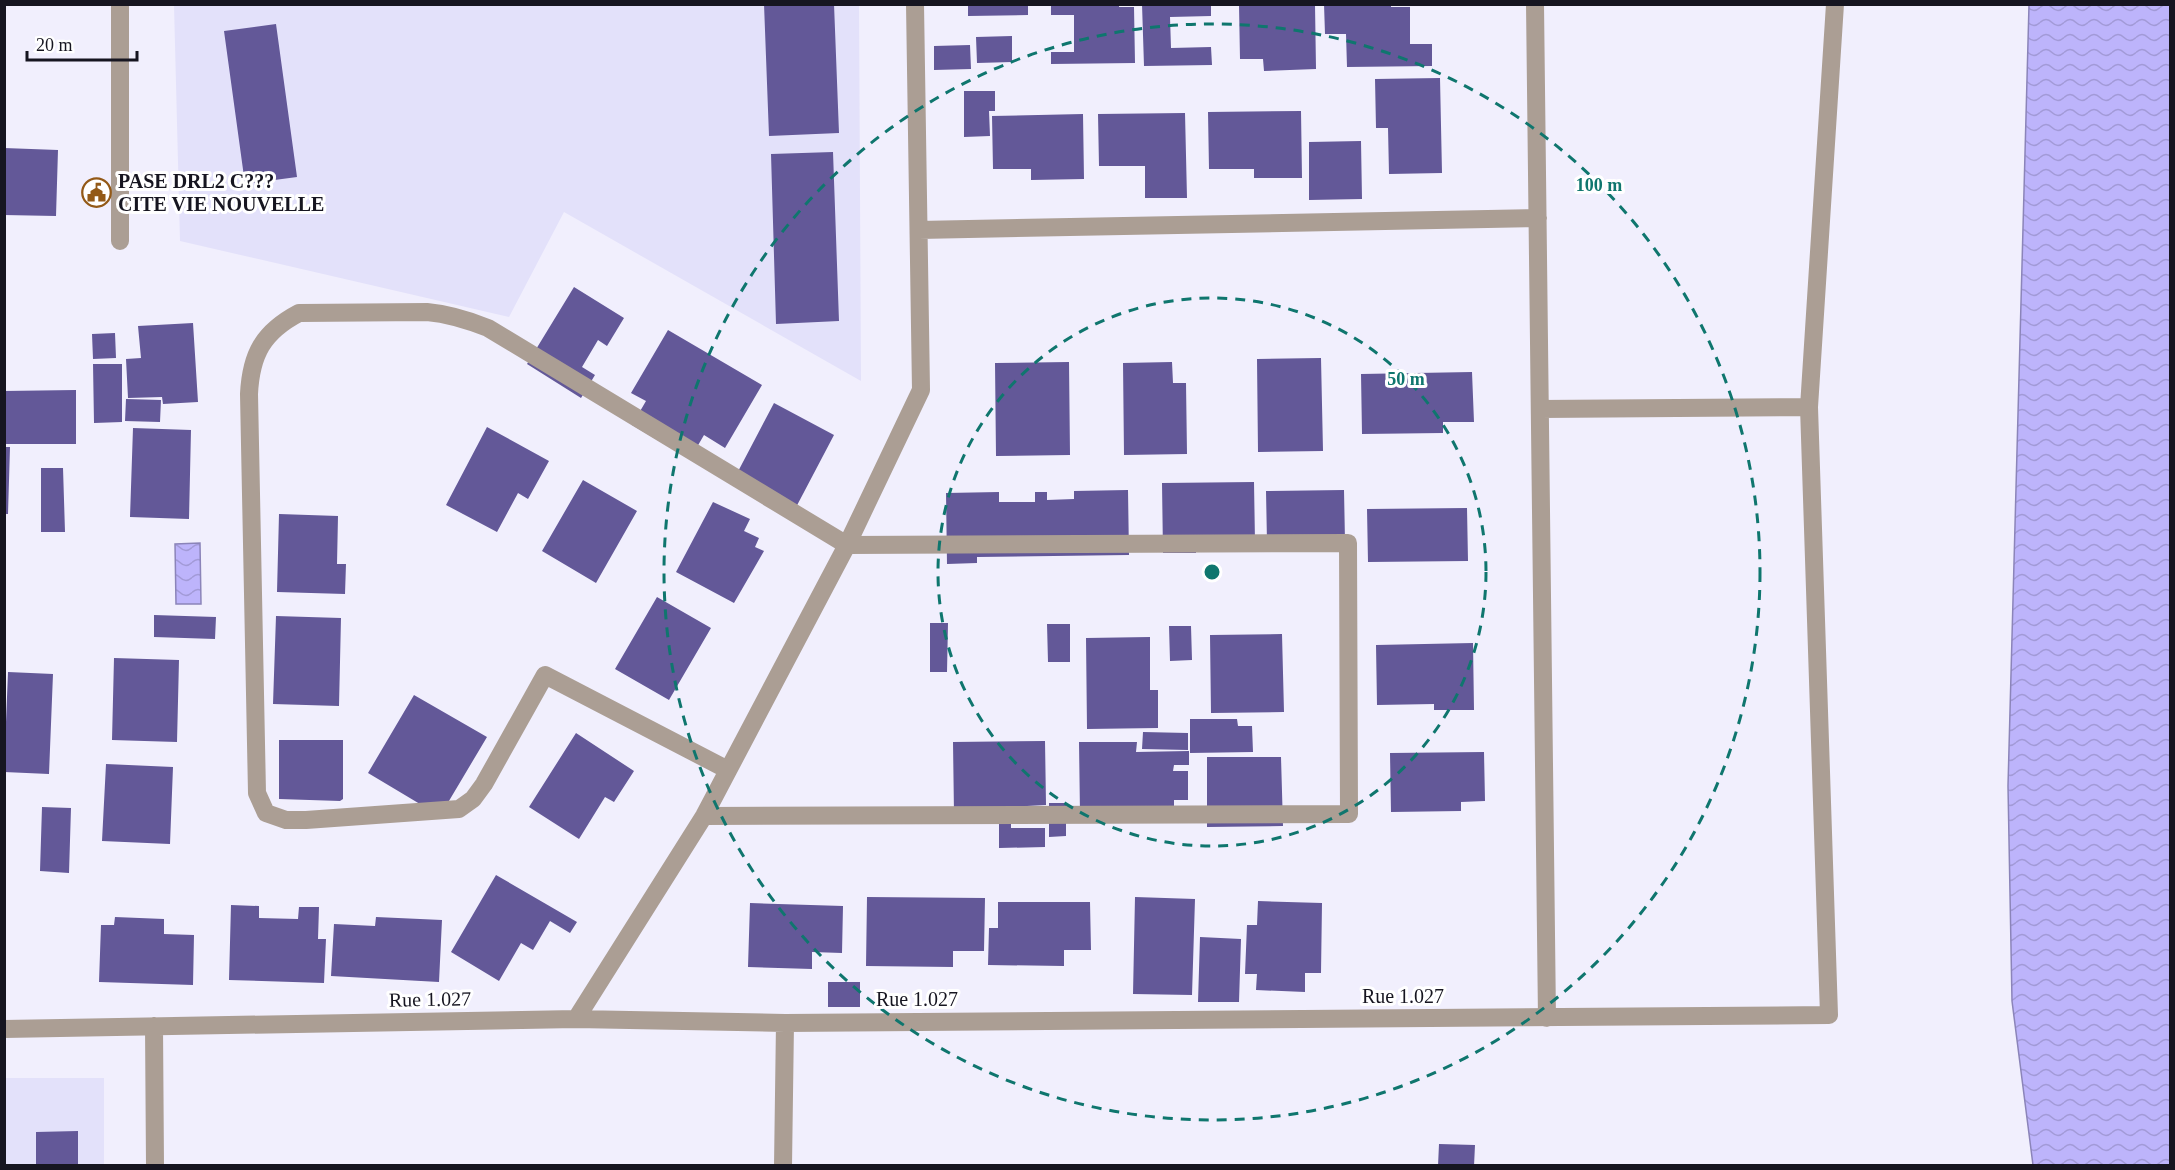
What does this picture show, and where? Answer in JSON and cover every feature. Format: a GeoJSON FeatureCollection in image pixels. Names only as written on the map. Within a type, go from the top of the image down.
{"type":"FeatureCollection","features":[{"type":"Feature","properties":{"kind":"street"},"geometry":{"type":"LineString","coordinates":[[120,4],[120,241]]}},
{"type":"Feature","properties":{"kind":"street"},"geometry":{"type":"LineString","coordinates":[[576,1019],[704,816],[847,545],[921,390],[915,4]]}},
{"type":"Feature","properties":{"kind":"street"},"geometry":{"type":"LineString","coordinates":[[1535,4],[1547,1018]]}},
{"type":"Feature","properties":{"kind":"street"},"geometry":{"type":"LineString","coordinates":[[1540,409],[1809,407],[1835,4]]}},
{"type":"Feature","properties":{"kind":"street"},"geometry":{"type":"LineString","coordinates":[[919,230],[1538,218]]}},
{"type":"Feature","properties":{"kind":"street"},"geometry":{"type":"LineString","coordinates":[[704,816],[1349,814],[1348,543],[847,545],[488,328],[469,320],[427,312],[300,313],[281,323],[266,338],[255,355],[250,374],[249,394],[256,770],[257,793],[266,813],[286,820],[306,820],[459,809],[473,799],[484,784],[545,675],[728,770]]}},
{"type":"Feature","properties":{"kind":"street","name":"Rue 1.027"},"geometry":{"type":"LineString","coordinates":[[4,1029],[576,1019],[784,1023],[1829,1015],[1809,407]]}},
{"type":"Feature","properties":{"kind":"street"},"geometry":{"type":"LineString","coordinates":[[783,1166],[784,1023]]}},
{"type":"Feature","properties":{"kind":"street"},"geometry":{"type":"LineString","coordinates":[[154,1026],[155,1166]]}},
{"type":"Feature","properties":{"kind":"shaded area"},"geometry":{"type":"Polygon","coordinates":[[[174,5],[859,5],[861,381],[564,212],[509,317],[180,241],[174,5]]]}},
{"type":"Feature","properties":{"kind":"shaded area"},"geometry":{"type":"Polygon","coordinates":[[[4,1078],[104,1078],[104,1165],[5,1165],[4,1078]]]}},
{"type":"Feature","properties":{"kind":"water"},"geometry":{"type":"Polygon","coordinates":[[[2029,5],[2170,5],[2170,1165],[2033,1165],[2012,1001],[2008,786],[2029,5]]]}},
{"type":"Feature","properties":{"kind":"water"},"geometry":{"type":"Polygon","coordinates":[[[200,543],[201,604],[176,604],[175,544],[200,543]]]}},
{"type":"Feature","properties":{"kind":"building"},"geometry":{"type":"Polygon","coordinates":[[[764,4],[834,4],[839,133],[769,136],[764,4]]]}},
{"type":"Feature","properties":{"kind":"building"},"geometry":{"type":"Polygon","coordinates":[[[968,4],[1028,4],[1028,15],[968,16],[968,4]]]}},
{"type":"Feature","properties":{"kind":"building"},"geometry":{"type":"Polygon","coordinates":[[[1051,4],[1119,4],[1119,7],[1134,7],[1135,63],[1051,64],[1051,52],[1074,52],[1074,15],[1051,15],[1051,4]]]}},
{"type":"Feature","properties":{"kind":"building"},"geometry":{"type":"Polygon","coordinates":[[[1142,4],[1211,4],[1211,16],[1170,17],[1171,48],[1211,47],[1212,65],[1144,66],[1142,4]]]}},
{"type":"Feature","properties":{"kind":"building"},"geometry":{"type":"Polygon","coordinates":[[[1324,4],[1391,4],[1391,7],[1410,7],[1410,44],[1432,44],[1432,66],[1347,67],[1346,34],[1325,34],[1324,4]]]}},
{"type":"Feature","properties":{"kind":"building"},"geometry":{"type":"Polygon","coordinates":[[[1239,5],[1315,5],[1316,69],[1264,71],[1263,59],[1240,59],[1239,5]]]}},
{"type":"Feature","properties":{"kind":"building"},"geometry":{"type":"Polygon","coordinates":[[[276,24],[297,177],[245,184],[224,31],[276,24]]]}},
{"type":"Feature","properties":{"kind":"building"},"geometry":{"type":"Polygon","coordinates":[[[1012,36],[1012,62],[977,63],[976,37],[1012,36]]]}},
{"type":"Feature","properties":{"kind":"building"},"geometry":{"type":"Polygon","coordinates":[[[970,45],[971,69],[934,70],[934,46],[970,45]]]}},
{"type":"Feature","properties":{"kind":"building"},"geometry":{"type":"Polygon","coordinates":[[[1440,78],[1442,173],[1389,174],[1388,128],[1376,128],[1375,79],[1440,78]]]}},
{"type":"Feature","properties":{"kind":"building"},"geometry":{"type":"Polygon","coordinates":[[[964,91],[995,91],[995,111],[989,111],[990,136],[964,137],[964,91]]]}},
{"type":"Feature","properties":{"kind":"building"},"geometry":{"type":"Polygon","coordinates":[[[1301,111],[1302,178],[1254,178],[1254,169],[1209,169],[1208,112],[1301,111]]]}},
{"type":"Feature","properties":{"kind":"building"},"geometry":{"type":"Polygon","coordinates":[[[1185,113],[1187,198],[1145,198],[1145,166],[1099,166],[1098,114],[1185,113]]]}},
{"type":"Feature","properties":{"kind":"building"},"geometry":{"type":"Polygon","coordinates":[[[1083,114],[1084,179],[1031,180],[1031,169],[993,169],[992,116],[1083,114]]]}},
{"type":"Feature","properties":{"kind":"building"},"geometry":{"type":"Polygon","coordinates":[[[1361,141],[1362,199],[1309,200],[1309,142],[1361,141]]]}},
{"type":"Feature","properties":{"kind":"building"},"geometry":{"type":"Polygon","coordinates":[[[4,148],[58,150],[56,216],[4,215],[4,148]]]}},
{"type":"Feature","properties":{"kind":"building"},"geometry":{"type":"Polygon","coordinates":[[[833,152],[839,321],[776,324],[771,154],[833,152]]]}},
{"type":"Feature","properties":{"kind":"building"},"geometry":{"type":"Polygon","coordinates":[[[574,287],[624,318],[607,346],[598,340],[582,367],[595,375],[581,398],[527,364],[574,287]]]}},
{"type":"Feature","properties":{"kind":"building"},"geometry":{"type":"Polygon","coordinates":[[[193,323],[198,402],[163,404],[162,397],[128,398],[126,359],[141,358],[138,326],[193,323]]]}},
{"type":"Feature","properties":{"kind":"building"},"geometry":{"type":"Polygon","coordinates":[[[668,330],[762,385],[725,448],[704,435],[690,459],[632,425],[646,401],[631,393],[668,330]]]}},
{"type":"Feature","properties":{"kind":"building"},"geometry":{"type":"Polygon","coordinates":[[[115,333],[116,358],[93,359],[92,334],[115,333]]]}},
{"type":"Feature","properties":{"kind":"building"},"geometry":{"type":"Polygon","coordinates":[[[1321,358],[1323,451],[1258,452],[1257,359],[1321,358]]]}},
{"type":"Feature","properties":{"kind":"building"},"geometry":{"type":"Polygon","coordinates":[[[1069,362],[1070,455],[996,456],[995,363],[1069,362]]]}},
{"type":"Feature","properties":{"kind":"building"},"geometry":{"type":"Polygon","coordinates":[[[1172,362],[1173,383],[1186,383],[1187,454],[1124,455],[1123,363],[1172,362]]]}},
{"type":"Feature","properties":{"kind":"building"},"geometry":{"type":"Polygon","coordinates":[[[93,364],[122,364],[122,422],[94,423],[93,364]]]}},
{"type":"Feature","properties":{"kind":"building"},"geometry":{"type":"Polygon","coordinates":[[[1472,372],[1474,422],[1443,422],[1443,433],[1362,434],[1361,374],[1472,372]]]}},
{"type":"Feature","properties":{"kind":"building"},"geometry":{"type":"Polygon","coordinates":[[[76,390],[76,444],[4,444],[4,391],[76,390]]]}},
{"type":"Feature","properties":{"kind":"building"},"geometry":{"type":"Polygon","coordinates":[[[126,399],[161,400],[160,422],[125,421],[126,399]]]}},
{"type":"Feature","properties":{"kind":"building"},"geometry":{"type":"Polygon","coordinates":[[[774,403],[834,435],[793,513],[733,481],[774,403]]]}},
{"type":"Feature","properties":{"kind":"building"},"geometry":{"type":"Polygon","coordinates":[[[487,427],[549,461],[528,499],[518,493],[497,532],[446,505],[487,427]]]}},
{"type":"Feature","properties":{"kind":"building"},"geometry":{"type":"Polygon","coordinates":[[[133,428],[191,430],[189,519],[130,517],[133,428]]]}},
{"type":"Feature","properties":{"kind":"building"},"geometry":{"type":"Polygon","coordinates":[[[4,447],[10,447],[8,514],[4,514],[4,447]]]}},
{"type":"Feature","properties":{"kind":"building"},"geometry":{"type":"Polygon","coordinates":[[[41,468],[63,468],[65,532],[41,532],[41,468]]]}},
{"type":"Feature","properties":{"kind":"building"},"geometry":{"type":"Polygon","coordinates":[[[583,480],[637,511],[596,583],[542,551],[583,480]]]}},
{"type":"Feature","properties":{"kind":"building"},"geometry":{"type":"Polygon","coordinates":[[[1254,482],[1255,542],[1196,543],[1196,553],[1163,553],[1162,483],[1254,482]]]}},
{"type":"Feature","properties":{"kind":"building"},"geometry":{"type":"Polygon","coordinates":[[[1128,490],[1129,555],[977,557],[977,563],[947,564],[946,493],[999,492],[999,502],[1035,502],[1035,492],[1047,492],[1047,500],[1074,499],[1074,491],[1128,490]]]}},
{"type":"Feature","properties":{"kind":"building"},"geometry":{"type":"Polygon","coordinates":[[[1344,490],[1345,541],[1267,542],[1266,491],[1344,490]]]}},
{"type":"Feature","properties":{"kind":"building"},"geometry":{"type":"Polygon","coordinates":[[[713,502],[750,519],[744,531],[759,538],[755,547],[764,551],[734,603],[676,572],[713,502]]]}},
{"type":"Feature","properties":{"kind":"building"},"geometry":{"type":"Polygon","coordinates":[[[1467,508],[1468,561],[1368,562],[1367,509],[1467,508]]]}},
{"type":"Feature","properties":{"kind":"building"},"geometry":{"type":"Polygon","coordinates":[[[279,514],[338,516],[337,564],[346,564],[345,594],[277,592],[279,514]]]}},
{"type":"Feature","properties":{"kind":"building"},"geometry":{"type":"Polygon","coordinates":[[[657,597],[711,628],[669,700],[615,669],[657,597]]]}},
{"type":"Feature","properties":{"kind":"building"},"geometry":{"type":"Polygon","coordinates":[[[154,615],[216,617],[215,639],[154,637],[154,615]]]}},
{"type":"Feature","properties":{"kind":"building"},"geometry":{"type":"Polygon","coordinates":[[[276,616],[341,618],[339,706],[273,704],[276,616]]]}},
{"type":"Feature","properties":{"kind":"building"},"geometry":{"type":"Polygon","coordinates":[[[930,623],[948,623],[947,672],[930,672],[930,623]]]}},
{"type":"Feature","properties":{"kind":"building"},"geometry":{"type":"Polygon","coordinates":[[[1047,624],[1070,624],[1070,662],[1048,662],[1047,624]]]}},
{"type":"Feature","properties":{"kind":"building"},"geometry":{"type":"Polygon","coordinates":[[[1169,626],[1191,626],[1192,660],[1170,661],[1169,626]]]}},
{"type":"Feature","properties":{"kind":"building"},"geometry":{"type":"Polygon","coordinates":[[[1282,634],[1284,712],[1211,713],[1210,635],[1282,634]]]}},
{"type":"Feature","properties":{"kind":"building"},"geometry":{"type":"Polygon","coordinates":[[[1150,637],[1150,690],[1158,690],[1158,728],[1087,729],[1086,638],[1150,637]]]}},
{"type":"Feature","properties":{"kind":"building"},"geometry":{"type":"Polygon","coordinates":[[[1473,643],[1474,710],[1434,710],[1434,704],[1377,705],[1376,645],[1473,643]]]}},
{"type":"Feature","properties":{"kind":"building"},"geometry":{"type":"Polygon","coordinates":[[[114,658],[179,660],[177,742],[112,740],[114,658]]]}},
{"type":"Feature","properties":{"kind":"building"},"geometry":{"type":"Polygon","coordinates":[[[8,672],[53,674],[49,774],[4,772],[8,672]]]}},
{"type":"Feature","properties":{"kind":"building"},"geometry":{"type":"Polygon","coordinates":[[[414,695],[487,737],[440,816],[368,773],[414,695]]]}},
{"type":"Feature","properties":{"kind":"building"},"geometry":{"type":"Polygon","coordinates":[[[1190,719],[1237,719],[1238,726],[1252,726],[1253,752],[1190,753],[1190,719]]]}},
{"type":"Feature","properties":{"kind":"building"},"geometry":{"type":"Polygon","coordinates":[[[1143,732],[1188,733],[1188,750],[1142,749],[1143,732]]]}},
{"type":"Feature","properties":{"kind":"building"},"geometry":{"type":"Polygon","coordinates":[[[576,733],[634,771],[614,802],[605,797],[579,839],[529,807],[576,733]]]}},
{"type":"Feature","properties":{"kind":"building"},"geometry":{"type":"Polygon","coordinates":[[[279,740],[343,740],[343,799],[340,801],[279,799],[279,740]]]}},
{"type":"Feature","properties":{"kind":"building"},"geometry":{"type":"Polygon","coordinates":[[[1045,741],[1046,805],[1027,806],[1027,813],[954,814],[953,742],[1045,741]]]}},
{"type":"Feature","properties":{"kind":"building"},"geometry":{"type":"Polygon","coordinates":[[[1079,742],[1137,742],[1136,752],[1189,751],[1189,765],[1174,765],[1173,771],[1188,771],[1188,800],[1174,800],[1174,818],[1080,814],[1079,742]]]}},
{"type":"Feature","properties":{"kind":"building"},"geometry":{"type":"Polygon","coordinates":[[[1484,752],[1485,801],[1461,802],[1461,811],[1391,812],[1390,753],[1484,752]]]}},
{"type":"Feature","properties":{"kind":"building"},"geometry":{"type":"Polygon","coordinates":[[[1207,757],[1281,757],[1283,826],[1207,827],[1207,757]]]}},
{"type":"Feature","properties":{"kind":"building"},"geometry":{"type":"Polygon","coordinates":[[[106,764],[173,767],[170,844],[102,841],[106,764]]]}},
{"type":"Feature","properties":{"kind":"building"},"geometry":{"type":"Polygon","coordinates":[[[1049,803],[1066,803],[1066,836],[1049,837],[1049,803]]]}},
{"type":"Feature","properties":{"kind":"building"},"geometry":{"type":"Polygon","coordinates":[[[42,807],[71,808],[69,873],[40,871],[42,807]]]}},
{"type":"Feature","properties":{"kind":"building"},"geometry":{"type":"Polygon","coordinates":[[[999,823],[1011,823],[1011,828],[1045,828],[1045,847],[999,848],[999,823]]]}},
{"type":"Feature","properties":{"kind":"building"},"geometry":{"type":"Polygon","coordinates":[[[496,875],[577,922],[570,933],[550,921],[533,950],[521,943],[499,981],[451,952],[496,875]]]}},
{"type":"Feature","properties":{"kind":"building"},"geometry":{"type":"Polygon","coordinates":[[[867,897],[985,898],[984,951],[953,951],[953,967],[866,966],[867,897]]]}},
{"type":"Feature","properties":{"kind":"building"},"geometry":{"type":"Polygon","coordinates":[[[1135,897],[1195,899],[1192,995],[1133,994],[1135,897]]]}},
{"type":"Feature","properties":{"kind":"building"},"geometry":{"type":"Polygon","coordinates":[[[1258,901],[1322,903],[1321,973],[1305,973],[1305,992],[1256,990],[1257,974],[1245,974],[1247,925],[1257,925],[1258,901]]]}},
{"type":"Feature","properties":{"kind":"building"},"geometry":{"type":"Polygon","coordinates":[[[998,902],[1090,902],[1091,950],[1064,950],[1064,966],[988,965],[989,928],[998,928],[998,902]]]}},
{"type":"Feature","properties":{"kind":"building"},"geometry":{"type":"Polygon","coordinates":[[[750,903],[843,906],[842,953],[812,952],[812,969],[748,967],[750,903]]]}},
{"type":"Feature","properties":{"kind":"building"},"geometry":{"type":"Polygon","coordinates":[[[231,905],[259,906],[259,918],[298,919],[299,907],[319,907],[318,939],[326,939],[324,983],[229,980],[231,905]]]}},
{"type":"Feature","properties":{"kind":"building"},"geometry":{"type":"Polygon","coordinates":[[[115,917],[164,919],[164,934],[194,935],[193,985],[99,982],[101,925],[114,925],[115,917]]]}},
{"type":"Feature","properties":{"kind":"building"},"geometry":{"type":"Polygon","coordinates":[[[376,917],[442,920],[439,982],[331,976],[334,924],[375,926],[376,917]]]}},
{"type":"Feature","properties":{"kind":"building"},"geometry":{"type":"Polygon","coordinates":[[[1200,937],[1241,939],[1239,1002],[1198,1002],[1200,937]]]}},
{"type":"Feature","properties":{"kind":"building"},"geometry":{"type":"Polygon","coordinates":[[[828,982],[860,982],[860,1007],[828,1007],[828,982]]]}},
{"type":"Feature","properties":{"kind":"building"},"geometry":{"type":"Polygon","coordinates":[[[78,1131],[78,1166],[36,1166],[36,1132],[78,1131]]]}},
{"type":"Feature","properties":{"kind":"building"},"geometry":{"type":"Polygon","coordinates":[[[1439,1144],[1475,1145],[1474,1166],[1438,1166],[1439,1144]]]}},
{"type":"Feature","properties":{"kind":"place","name":"PASE DRL2 C??? CITE VIE NOUVELLE"},"geometry":{"type":"Point","coordinates":[97,193]}}]}
